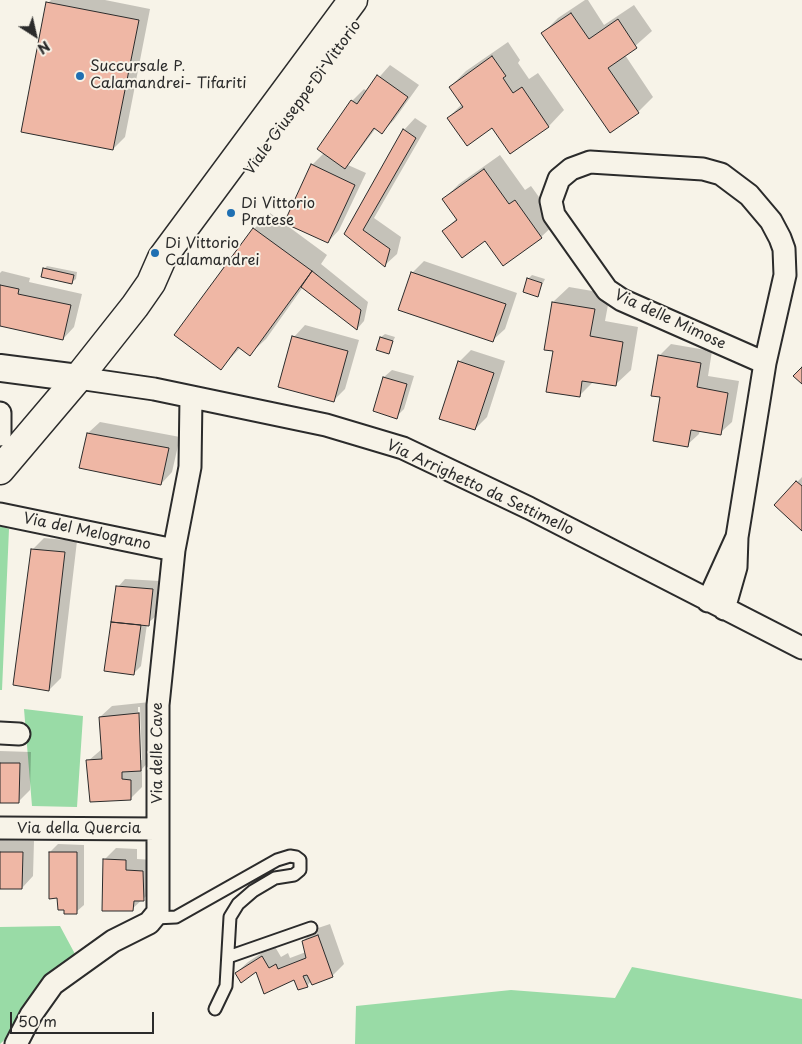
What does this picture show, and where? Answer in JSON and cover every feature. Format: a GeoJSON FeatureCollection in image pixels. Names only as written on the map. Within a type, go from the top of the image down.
{"type":"FeatureCollection","features":[{"type":"Feature","properties":{"kind":"main road","name":"Viale Giuseppe Di Vittorio"},"geometry":{"type":"LineString","coordinates":[[0,470],[78,378],[151,283],[162,258],[353,0]]}},
{"type":"Feature","properties":{"kind":"main road","name":"Viale Giuseppe Di Vittorio"},"geometry":{"type":"LineString","coordinates":[[151,283],[176,269],[224,208],[374,0]]}},
{"type":"Feature","properties":{"kind":"street","name":"Via delle Mimose"},"geometry":{"type":"LineString","coordinates":[[716,605],[737,537],[765,363],[785,276],[784,249],[771,221],[737,184],[721,174],[703,169],[590,162],[571,169],[560,179],[551,200],[554,215],[607,290],[622,300],[765,363]]}},
{"type":"Feature","properties":{"kind":"street"},"geometry":{"type":"LineString","coordinates":[[0,368],[78,378]]}},
{"type":"Feature","properties":{"kind":"street","name":"Via Arrighetto da Settimello"},"geometry":{"type":"LineString","coordinates":[[78,378],[191,397],[326,425],[403,448],[529,508],[802,648]]}},
{"type":"Feature","properties":{"kind":"street","name":"Via delle Cave"},"geometry":{"type":"LineString","coordinates":[[155,918],[159,902],[158,705],[174,550],[190,467],[191,397]]}},
{"type":"Feature","properties":{"kind":"street"},"geometry":{"type":"LineString","coordinates":[[0,414],[0,435]]}},
{"type":"Feature","properties":{"kind":"street","name":"Via del Melograno"},"geometry":{"type":"LineString","coordinates":[[0,514],[174,550]]}},
{"type":"Feature","properties":{"kind":"street","name":"Via della Quercia"},"geometry":{"type":"LineString","coordinates":[[0,828],[158,829]]}},
{"type":"Feature","properties":{"kind":"street"},"geometry":{"type":"LineString","coordinates":[[16,1044],[31,1015],[53,984],[113,941],[155,918]]}},
{"type":"Feature","properties":{"kind":"lane"},"geometry":{"type":"LineString","coordinates":[[155,918],[176,917],[277,860],[296,857],[300,860],[300,866],[294,874],[266,883],[238,904],[230,917],[226,986],[216,1009]]}},
{"type":"Feature","properties":{"kind":"lane"},"geometry":{"type":"LineString","coordinates":[[228,957],[311,928]]}},
{"type":"Feature","properties":{"kind":"green space"},"geometry":{"type":"Polygon","coordinates":[[[0,526],[9,529],[2,690],[0,690],[0,526]]]}},
{"type":"Feature","properties":{"kind":"green space"},"geometry":{"type":"Polygon","coordinates":[[[24,709],[83,716],[77,807],[32,806],[24,709]]]}},
{"type":"Feature","properties":{"kind":"green space"},"geometry":{"type":"Polygon","coordinates":[[[60,926],[75,954],[43,982],[12,1033],[0,1044],[0,927],[60,926]]]}},
{"type":"Feature","properties":{"kind":"green space"},"geometry":{"type":"Polygon","coordinates":[[[632,967],[802,999],[802,1044],[355,1044],[356,1006],[511,990],[615,998],[632,967]]]}},
{"type":"Feature","properties":{"kind":"building","name":"Succursale P. Calamandrei- Tifariti"},"geometry":{"type":"Polygon","coordinates":[[[46,2],[139,20],[113,150],[21,132],[46,2]]]}},
{"type":"Feature","properties":{"kind":"building"},"geometry":{"type":"Polygon","coordinates":[[[571,13],[589,39],[618,19],[637,48],[608,68],[639,113],[610,133],[541,33],[571,13]]]}},
{"type":"Feature","properties":{"kind":"building"},"geometry":{"type":"Polygon","coordinates":[[[492,56],[506,76],[503,78],[513,93],[522,87],[549,127],[510,154],[492,128],[467,146],[447,118],[463,107],[449,87],[492,56]]]}},
{"type":"Feature","properties":{"kind":"building"},"geometry":{"type":"Polygon","coordinates":[[[377,75],[408,97],[382,134],[374,128],[345,169],[317,149],[351,100],[357,104],[377,75]]]}},
{"type":"Feature","properties":{"kind":"building"},"geometry":{"type":"Polygon","coordinates":[[[403,129],[416,138],[363,230],[390,249],[385,267],[344,234],[403,129]]]}},
{"type":"Feature","properties":{"kind":"building"},"geometry":{"type":"Polygon","coordinates":[[[311,164],[355,185],[328,243],[284,223],[311,164]]]}},
{"type":"Feature","properties":{"kind":"building"},"geometry":{"type":"Polygon","coordinates":[[[484,169],[509,204],[515,200],[542,238],[503,266],[485,241],[462,258],[442,231],[457,220],[442,199],[484,169]]]}},
{"type":"Feature","properties":{"kind":"building"},"geometry":{"type":"Polygon","coordinates":[[[253,228],[312,271],[250,356],[238,347],[221,370],[174,335],[253,228]]]}},
{"type":"Feature","properties":{"kind":"building"},"geometry":{"type":"Polygon","coordinates":[[[43,268],[74,275],[72,284],[41,277],[43,268]]]}},
{"type":"Feature","properties":{"kind":"building"},"geometry":{"type":"Polygon","coordinates":[[[312,271],[361,310],[357,330],[301,287],[312,271]]]}},
{"type":"Feature","properties":{"kind":"building"},"geometry":{"type":"Polygon","coordinates":[[[411,272],[506,304],[493,342],[398,310],[411,272]]]}},
{"type":"Feature","properties":{"kind":"building"},"geometry":{"type":"Polygon","coordinates":[[[527,278],[542,283],[538,297],[523,292],[527,278]]]}},
{"type":"Feature","properties":{"kind":"building"},"geometry":{"type":"Polygon","coordinates":[[[0,285],[19,289],[18,294],[71,305],[63,340],[0,326],[0,285]]]}},
{"type":"Feature","properties":{"kind":"building"},"geometry":{"type":"Polygon","coordinates":[[[552,302],[595,309],[590,336],[623,342],[616,386],[582,381],[580,397],[546,392],[553,351],[544,350],[552,302]]]}},
{"type":"Feature","properties":{"kind":"building"},"geometry":{"type":"Polygon","coordinates":[[[292,336],[348,351],[334,402],[278,387],[292,336]]]}},
{"type":"Feature","properties":{"kind":"building"},"geometry":{"type":"Polygon","coordinates":[[[380,337],[393,341],[389,354],[376,350],[380,337]]]}},
{"type":"Feature","properties":{"kind":"building"},"geometry":{"type":"Polygon","coordinates":[[[658,355],[701,363],[697,387],[728,393],[721,435],[691,430],[688,447],[653,441],[660,397],[651,396],[658,355]]]}},
{"type":"Feature","properties":{"kind":"building"},"geometry":{"type":"Polygon","coordinates":[[[458,361],[494,373],[475,430],[439,419],[458,361]]]}},
{"type":"Feature","properties":{"kind":"building"},"geometry":{"type":"Polygon","coordinates":[[[802,367],[802,384],[793,376],[802,367]]]}},
{"type":"Feature","properties":{"kind":"building"},"geometry":{"type":"Polygon","coordinates":[[[383,377],[407,384],[397,419],[373,411],[383,377]]]}},
{"type":"Feature","properties":{"kind":"building"},"geometry":{"type":"Polygon","coordinates":[[[87,433],[169,448],[161,485],[79,468],[87,433]]]}},
{"type":"Feature","properties":{"kind":"building"},"geometry":{"type":"Polygon","coordinates":[[[796,481],[802,486],[802,531],[774,505],[796,481]]]}},
{"type":"Feature","properties":{"kind":"building"},"geometry":{"type":"Polygon","coordinates":[[[31,549],[65,552],[49,691],[13,685],[31,549]]]}},
{"type":"Feature","properties":{"kind":"building"},"geometry":{"type":"Polygon","coordinates":[[[116,586],[153,589],[149,626],[111,622],[116,586]]]}},
{"type":"Feature","properties":{"kind":"building"},"geometry":{"type":"Polygon","coordinates":[[[111,622],[141,625],[134,675],[104,671],[111,622]]]}},
{"type":"Feature","properties":{"kind":"building"},"geometry":{"type":"Polygon","coordinates":[[[139,713],[141,771],[122,772],[122,779],[131,780],[131,800],[90,802],[86,760],[102,759],[99,717],[139,713]]]}},
{"type":"Feature","properties":{"kind":"building"},"geometry":{"type":"Polygon","coordinates":[[[0,763],[20,763],[19,803],[0,803],[0,763]]]}},
{"type":"Feature","properties":{"kind":"building"},"geometry":{"type":"Polygon","coordinates":[[[0,852],[23,852],[22,889],[0,889],[0,852]]]}},
{"type":"Feature","properties":{"kind":"building"},"geometry":{"type":"Polygon","coordinates":[[[49,852],[77,852],[77,914],[64,914],[64,910],[58,910],[57,898],[49,899],[49,852]]]}},
{"type":"Feature","properties":{"kind":"building"},"geometry":{"type":"Polygon","coordinates":[[[103,859],[126,860],[126,870],[143,871],[144,901],[134,901],[133,911],[102,911],[103,859]]]}},
{"type":"Feature","properties":{"kind":"building"},"geometry":{"type":"Polygon","coordinates":[[[318,935],[333,977],[312,985],[307,975],[303,976],[308,987],[298,990],[294,980],[264,994],[256,972],[241,983],[235,973],[262,956],[269,968],[276,964],[278,969],[306,958],[302,941],[318,935]]]}},
{"type":"Feature","properties":{"kind":"place","name":"Succursale P. Calamandrei- Tifariti"},"geometry":{"type":"Point","coordinates":[80,76]}},
{"type":"Feature","properties":{"kind":"place","name":"Di Vittorio Pratese"},"geometry":{"type":"Point","coordinates":[231,213]}},
{"type":"Feature","properties":{"kind":"place","name":"Di Vittorio Calamandrei"},"geometry":{"type":"Point","coordinates":[155,253]}}]}
